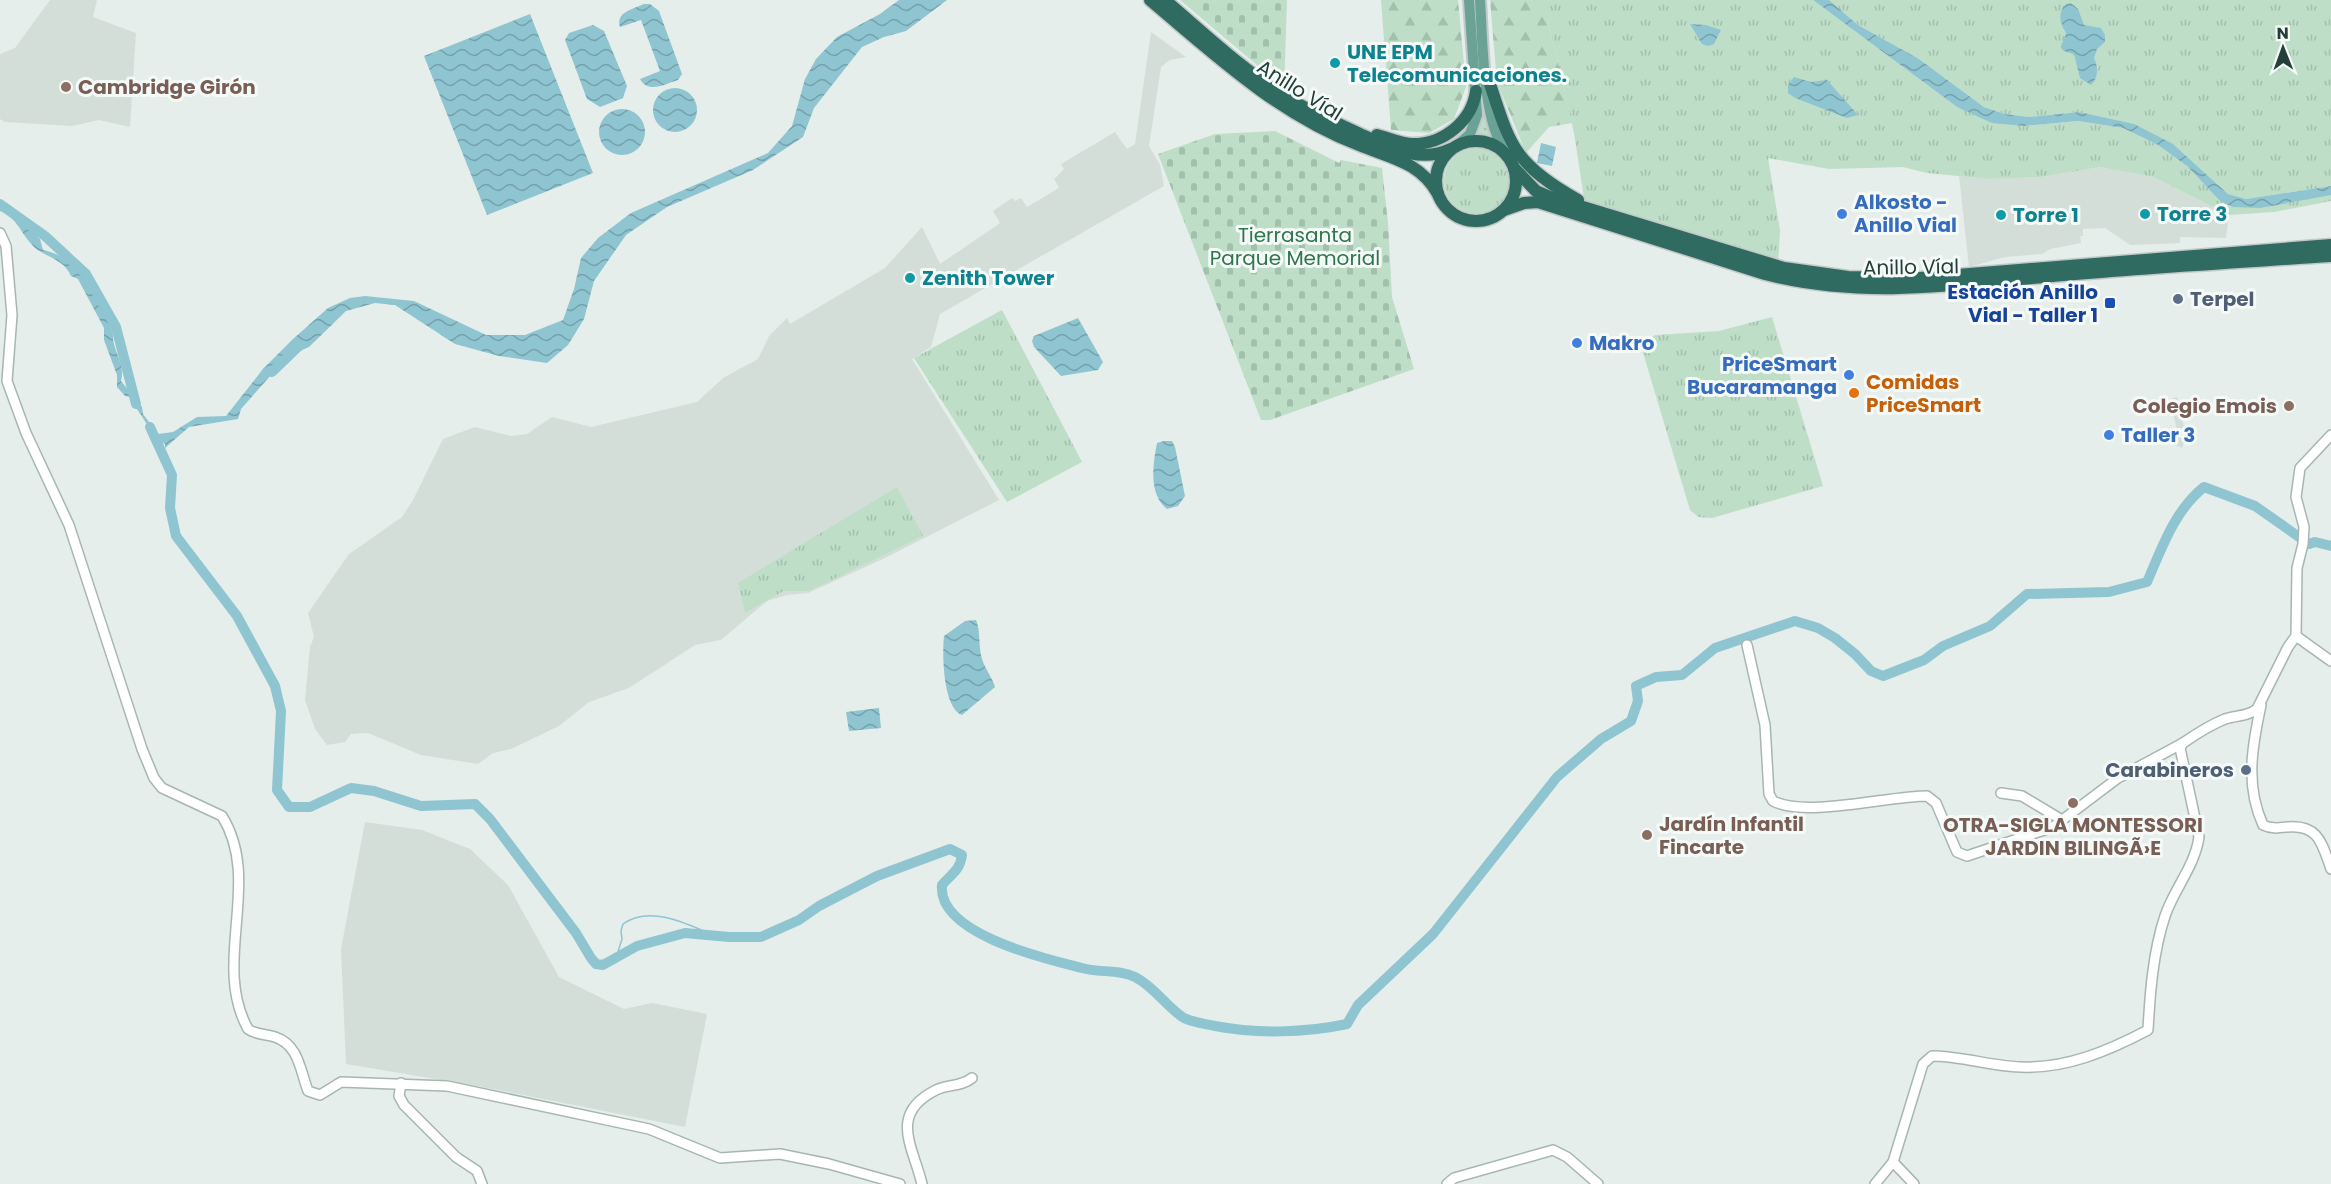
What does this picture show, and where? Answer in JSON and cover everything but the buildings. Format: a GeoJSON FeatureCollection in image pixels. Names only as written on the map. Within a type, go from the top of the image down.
{"type":"FeatureCollection","features":[{"type":"Feature","properties":{"kind":"highway","name":"Anillo Víal"},"geometry":{"type":"LineString","coordinates":[[1150,0],[1274,100],[1329,133],[1411,164],[1425,176],[1438,194]]}},
{"type":"Feature","properties":{"kind":"highway","name":"Anillo Víal"},"geometry":{"type":"LineString","coordinates":[[1165,0],[1271,87],[1337,125],[1415,155],[1435,155],[1454,147]]}},
{"type":"Feature","properties":{"kind":"highway"},"geometry":{"type":"LineString","coordinates":[[1487,75],[1504,130],[1523,160],[1554,186],[1605,214]]}},
{"type":"Feature","properties":{"kind":"highway"},"geometry":{"type":"LineString","coordinates":[[1352,130],[1364,131],[1406,143],[1430,142],[1459,126],[1469,112],[1476,91]]}},
{"type":"Feature","properties":{"kind":"highway"},"geometry":{"type":"LineString","coordinates":[[1483,141],[1505,153],[1514,168],[1515,193],[1504,210],[1489,219],[1466,220],[1451,212],[1438,194],[1437,170],[1454,147],[1483,141]]}},
{"type":"Feature","properties":{"kind":"highway","name":"Anillo Víal"},"geometry":{"type":"LineString","coordinates":[[1514,168],[1528,184],[1541,194],[1784,268],[1830,276],[1880,279],[2331,245]]}},
{"type":"Feature","properties":{"kind":"highway","name":"Anillo Víal"},"geometry":{"type":"LineString","coordinates":[[1504,210],[1519,204],[1538,202],[1766,274],[1793,281],[1840,287],[1888,289],[1952,286],[2076,274],[2331,256]]}},
{"type":"Feature","properties":{"kind":"main road"},"geometry":{"type":"LineString","coordinates":[[1454,147],[1470,134],[1474,124],[1476,91],[1468,0]]}},
{"type":"Feature","properties":{"kind":"main road"},"geometry":{"type":"LineString","coordinates":[[1480,0],[1493,128],[1505,153]]}},
{"type":"Feature","properties":{"kind":"street"},"geometry":{"type":"LineString","coordinates":[[0,233],[6,246],[12,315],[7,381],[26,433],[69,525],[142,749],[154,778],[162,788],[222,816],[236,849],[240,885],[234,977],[244,1020],[252,1032],[283,1040],[290,1045],[300,1064],[308,1091],[313,1094],[320,1095],[341,1082],[447,1086],[649,1129],[720,1158],[780,1154],[829,1164],[900,1184]]}},
{"type":"Feature","properties":{"kind":"street"},"geometry":{"type":"LineString","coordinates":[[2331,435],[2300,468],[2296,497],[2304,527],[2303,544],[2296,568],[2296,636],[2273,675],[2261,703],[2250,779],[2255,808],[2263,825],[2269,828],[2301,826],[2310,829],[2318,837],[2331,869]]}},
{"type":"Feature","properties":{"kind":"street"},"geometry":{"type":"LineString","coordinates":[[2296,636],[2331,661]]}},
{"type":"Feature","properties":{"kind":"street"},"geometry":{"type":"LineString","coordinates":[[1747,645],[1765,725],[1769,794],[1773,801],[1787,807],[1811,807],[1927,796],[1935,803],[1957,852],[1967,856],[2053,827],[2118,778],[2226,719],[2251,714],[2261,703]]}},
{"type":"Feature","properties":{"kind":"street"},"geometry":{"type":"LineString","coordinates":[[1875,1184],[1893,1162],[1923,1064],[1932,1056],[2021,1067],[2064,1065],[2148,1030],[2155,963],[2165,914],[2197,850],[2199,837],[2180,750],[2182,743]]}},
{"type":"Feature","properties":{"kind":"street"},"geometry":{"type":"LineString","coordinates":[[2001,793],[2022,796],[2062,820]]}},
{"type":"Feature","properties":{"kind":"street"},"geometry":{"type":"LineString","coordinates":[[922,1184],[907,1135],[909,1113],[937,1089],[960,1085],[972,1078]]}},
{"type":"Feature","properties":{"kind":"street"},"geometry":{"type":"LineString","coordinates":[[401,1083],[399,1096],[405,1105],[456,1157],[477,1171],[482,1184]]}},
{"type":"Feature","properties":{"kind":"street"},"geometry":{"type":"LineString","coordinates":[[1447,1184],[1458,1177],[1553,1150],[1567,1157],[1598,1184]]}},
{"type":"Feature","properties":{"kind":"street"},"geometry":{"type":"LineString","coordinates":[[1893,1162],[1914,1184]]}},
{"type":"Feature","properties":{"kind":"shaded area","name":"Cambridge Girón"},"geometry":{"type":"Polygon","coordinates":[[[50,0],[97,0],[93,17],[136,33],[130,127],[99,120],[72,126],[5,122],[0,119],[0,54],[15,48],[50,0]]]}},
{"type":"Feature","properties":{"kind":"shaded area"},"geometry":{"type":"Polygon","coordinates":[[[1151,32],[1186,57],[1170,60],[1161,67],[1149,146],[1160,165],[1164,186],[940,314],[931,347],[912,359],[999,500],[885,558],[808,593],[787,595],[767,601],[721,640],[695,645],[629,688],[589,702],[559,726],[511,749],[493,753],[478,764],[421,755],[368,733],[351,734],[345,742],[327,745],[315,729],[305,700],[310,647],[314,637],[308,613],[349,554],[402,517],[413,500],[443,439],[475,427],[511,436],[527,434],[552,417],[591,427],[697,402],[723,378],[758,359],[769,336],[787,318],[790,324],[885,268],[922,227],[940,264],[1000,223],[993,211],[1012,198],[1015,201],[1021,198],[1027,207],[1059,188],[1054,179],[1064,169],[1061,164],[1115,132],[1127,149],[1135,144],[1151,32]]]}},
{"type":"Feature","properties":{"kind":"shaded area"},"geometry":{"type":"Polygon","coordinates":[[[2100,167],[2153,177],[2229,215],[2226,238],[2180,237],[2180,243],[2130,245],[2105,228],[2083,229],[2083,236],[2080,236],[2081,243],[2050,249],[2042,254],[2005,257],[1969,267],[1959,176],[1989,179],[2041,177],[2100,167]]]}},
{"type":"Feature","properties":{"kind":"shaded area"},"geometry":{"type":"Polygon","coordinates":[[[2177,397],[2186,436],[2182,448],[2173,444],[2177,430],[2170,399],[2177,397]]]}},
{"type":"Feature","properties":{"kind":"shaded area"},"geometry":{"type":"Polygon","coordinates":[[[365,822],[422,830],[470,849],[508,885],[559,977],[624,1009],[652,1003],[707,1014],[685,1127],[483,1087],[346,1064],[341,949],[365,822]]]}},
{"type":"Feature","properties":{"kind":"green space"},"geometry":{"type":"Polygon","coordinates":[[[1180,0],[1287,0],[1284,88],[1180,0]]]}},
{"type":"Feature","properties":{"kind":"green space"},"geometry":{"type":"Polygon","coordinates":[[[1381,0],[1458,0],[1466,87],[1454,119],[1429,133],[1391,130],[1381,0]]]}},
{"type":"Feature","properties":{"kind":"green space"},"geometry":{"type":"Polygon","coordinates":[[[1490,0],[1548,0],[1548,20],[1572,123],[1549,127],[1526,153],[1497,82],[1490,0]]]}},
{"type":"Feature","properties":{"kind":"green space"},"geometry":{"type":"Polygon","coordinates":[[[1548,0],[1813,0],[1957,107],[2024,126],[2078,121],[2123,128],[2158,145],[2187,166],[2220,201],[2261,208],[2326,195],[2331,195],[2331,201],[2274,212],[2229,215],[2153,177],[2100,167],[2041,177],[1989,179],[1927,173],[1903,167],[1829,169],[1768,158],[1780,230],[1778,268],[1586,211],[1574,133],[1548,20],[1548,0]]]}},
{"type":"Feature","properties":{"kind":"green space"},"geometry":{"type":"Polygon","coordinates":[[[1829,0],[2331,0],[2331,186],[2246,199],[2228,194],[2173,144],[2079,112],[2029,117],[2005,114],[1984,107],[1919,59],[1858,25],[1829,0]]]}},
{"type":"Feature","properties":{"kind":"green space"},"geometry":{"type":"Polygon","coordinates":[[[1482,97],[1492,139],[1482,134],[1471,136],[1480,124],[1482,97]]]}},
{"type":"Feature","properties":{"kind":"green space","name":"Tierrasanta Parque Memorial"},"geometry":{"type":"Polygon","coordinates":[[[1275,131],[1339,163],[1341,160],[1382,168],[1392,297],[1414,369],[1270,420],[1261,420],[1158,154],[1215,134],[1275,131]]]}},
{"type":"Feature","properties":{"kind":"green space"},"geometry":{"type":"Polygon","coordinates":[[[1471,148],[1483,148],[1495,153],[1505,163],[1510,181],[1508,194],[1495,209],[1483,214],[1471,214],[1459,209],[1449,199],[1444,187],[1444,175],[1449,163],[1459,153],[1471,148]]]}},
{"type":"Feature","properties":{"kind":"green space"},"geometry":{"type":"Polygon","coordinates":[[[1002,310],[1082,462],[1007,502],[914,358],[1002,310]]]}},
{"type":"Feature","properties":{"kind":"green space"},"geometry":{"type":"Polygon","coordinates":[[[1772,317],[1823,486],[1712,518],[1698,517],[1690,510],[1641,346],[1655,335],[1719,331],[1772,317]]]}},
{"type":"Feature","properties":{"kind":"green space"},"geometry":{"type":"Polygon","coordinates":[[[897,487],[923,536],[809,591],[784,591],[745,613],[738,583],[897,487]]]}},
{"type":"Feature","properties":{"kind":"water"},"geometry":{"type":"Polygon","coordinates":[[[899,0],[947,0],[906,31],[884,37],[862,47],[814,108],[803,137],[753,170],[667,207],[626,235],[594,281],[584,319],[568,345],[547,363],[499,356],[455,344],[395,305],[375,303],[346,311],[309,347],[288,356],[241,409],[238,419],[189,427],[165,448],[165,444],[153,435],[131,397],[125,396],[117,387],[117,375],[104,340],[104,328],[78,279],[71,276],[62,264],[35,248],[17,224],[7,214],[0,211],[0,201],[40,239],[43,250],[57,254],[68,261],[87,281],[113,332],[114,345],[122,368],[121,381],[142,407],[143,414],[158,434],[173,432],[197,417],[226,416],[263,369],[293,339],[328,308],[350,298],[365,296],[414,301],[486,335],[525,335],[563,320],[574,289],[581,258],[598,238],[631,213],[768,153],[792,126],[805,79],[816,59],[837,37],[880,14],[899,0]]]}},
{"type":"Feature","properties":{"kind":"water"},"geometry":{"type":"Polygon","coordinates":[[[1813,0],[1829,0],[1858,25],[1919,59],[1984,107],[2005,114],[2029,117],[2079,112],[2134,124],[2173,144],[2228,194],[2246,199],[2331,186],[2331,195],[2261,208],[2233,207],[2220,201],[2187,166],[2158,145],[2123,128],[2078,121],[2024,126],[1992,123],[1957,107],[1813,0]]]}},
{"type":"Feature","properties":{"kind":"water"},"geometry":{"type":"Polygon","coordinates":[[[2071,3],[2078,9],[2084,25],[2101,28],[2105,35],[2105,42],[2097,49],[2094,58],[2097,72],[2091,85],[2080,78],[2074,54],[2061,48],[2066,33],[2060,14],[2066,4],[2071,3]]]}},
{"type":"Feature","properties":{"kind":"water"},"geometry":{"type":"Polygon","coordinates":[[[644,4],[650,4],[659,11],[682,74],[678,80],[657,87],[647,86],[640,79],[660,71],[641,20],[620,27],[619,22],[622,15],[644,4]]]}},
{"type":"Feature","properties":{"kind":"water"},"geometry":{"type":"Polygon","coordinates":[[[530,14],[593,173],[487,215],[424,56],[530,14]]]}},
{"type":"Feature","properties":{"kind":"water"},"geometry":{"type":"Polygon","coordinates":[[[1690,24],[1706,25],[1721,30],[1714,44],[1708,46],[1702,44],[1690,24]]]}},
{"type":"Feature","properties":{"kind":"water"},"geometry":{"type":"Polygon","coordinates":[[[593,25],[604,31],[627,86],[623,98],[600,107],[587,99],[565,40],[569,33],[593,25]]]}},
{"type":"Feature","properties":{"kind":"water"},"geometry":{"type":"Polygon","coordinates":[[[1794,77],[1811,82],[1827,80],[1858,115],[1847,118],[1795,98],[1788,93],[1788,85],[1794,77]]]}},
{"type":"Feature","properties":{"kind":"water"},"geometry":{"type":"Polygon","coordinates":[[[675,88],[684,89],[691,94],[696,101],[696,119],[691,126],[684,131],[675,132],[666,131],[659,126],[654,119],[653,110],[654,101],[659,94],[666,89],[675,88]]]}},
{"type":"Feature","properties":{"kind":"water"},"geometry":{"type":"Polygon","coordinates":[[[622,109],[638,116],[645,132],[638,148],[622,155],[606,148],[599,132],[606,116],[622,109]]]}},
{"type":"Feature","properties":{"kind":"water"},"geometry":{"type":"Polygon","coordinates":[[[1541,143],[1556,147],[1552,166],[1537,163],[1541,143]]]}},
{"type":"Feature","properties":{"kind":"water"},"geometry":{"type":"Polygon","coordinates":[[[1078,318],[1103,362],[1098,370],[1061,376],[1034,347],[1032,341],[1034,336],[1078,318]]]}},
{"type":"Feature","properties":{"kind":"water"},"geometry":{"type":"Polygon","coordinates":[[[1172,441],[1175,447],[1185,496],[1178,506],[1167,509],[1157,495],[1153,478],[1157,443],[1172,441]]]}},
{"type":"Feature","properties":{"kind":"water"},"geometry":{"type":"Polygon","coordinates":[[[976,620],[982,659],[995,687],[962,715],[956,710],[947,692],[943,655],[944,636],[965,621],[976,620]]]}},
{"type":"Feature","properties":{"kind":"water"},"geometry":{"type":"Polygon","coordinates":[[[879,708],[881,728],[849,731],[846,712],[879,708]]]}},
{"type":"Feature","properties":{"kind":"waterway"},"geometry":{"type":"LineString","coordinates":[[0,204],[45,236],[86,274],[116,327],[136,404]]}},
{"type":"Feature","properties":{"kind":"waterway"},"geometry":{"type":"LineString","coordinates":[[272,372],[300,345]]}},
{"type":"Feature","properties":{"kind":"waterway"},"geometry":{"type":"LineString","coordinates":[[150,427],[172,475],[170,508],[176,536],[237,616],[275,686],[281,711],[277,790],[289,807],[310,807],[351,788],[374,791],[421,806],[475,804],[490,819],[576,933],[591,958],[596,964],[603,965],[637,946],[685,933],[761,937],[799,920],[819,906],[877,876],[950,849],[962,855],[957,869],[942,885],[945,902],[957,917],[975,930],[997,942],[1044,958],[1135,977],[1149,986],[1184,1018],[1231,1029],[1264,1031],[1315,1029],[1347,1024],[1358,1005],[1433,934],[1557,777],[1601,739],[1631,721],[1638,701],[1636,686],[1656,677],[1682,675],[1715,648],[1795,621],[1818,628],[1835,638],[1871,671],[1883,676],[1924,660],[1943,646],[1990,626],[2027,594],[2109,592],[2147,582],[2177,519],[2204,487],[2255,506],[2309,544],[2315,542],[2331,546]]}},
{"type":"Feature","properties":{"kind":"waterway"},"geometry":{"type":"LineString","coordinates":[[616,958],[622,939],[623,924],[634,918],[646,916],[670,918],[717,937]]}},
{"type":"Feature","properties":{"kind":"place","name":"UNE EPM Telecomunicaciones."},"geometry":{"type":"Point","coordinates":[1335,63]}},
{"type":"Feature","properties":{"kind":"place","name":"Cambridge Girón"},"geometry":{"type":"Point","coordinates":[66,87]}},
{"type":"Feature","properties":{"kind":"place","name":"Alkosto - Anillo Vial"},"geometry":{"type":"Point","coordinates":[1842,214]}},
{"type":"Feature","properties":{"kind":"place","name":"Torre 3"},"geometry":{"type":"Point","coordinates":[2145,214]}},
{"type":"Feature","properties":{"kind":"place","name":"Torre 1"},"geometry":{"type":"Point","coordinates":[2001,215]}},
{"type":"Feature","properties":{"kind":"place","name":"Zenith Tower"},"geometry":{"type":"Point","coordinates":[910,278]}},
{"type":"Feature","properties":{"kind":"place","name":"Terpel"},"geometry":{"type":"Point","coordinates":[2178,299]}},
{"type":"Feature","properties":{"kind":"place","name":"Estación Anillo Vial - Taller 1"},"geometry":{"type":"Point","coordinates":[2110,303]}},
{"type":"Feature","properties":{"kind":"place","name":"Makro"},"geometry":{"type":"Point","coordinates":[1577,343]}},
{"type":"Feature","properties":{"kind":"place","name":"PriceSmart Bucaramanga"},"geometry":{"type":"Point","coordinates":[1849,375]}},
{"type":"Feature","properties":{"kind":"place","name":"Comidas PriceSmart"},"geometry":{"type":"Point","coordinates":[1854,393]}},
{"type":"Feature","properties":{"kind":"place","name":"Colegio Emois"},"geometry":{"type":"Point","coordinates":[2289,406]}},
{"type":"Feature","properties":{"kind":"place","name":"Taller 3"},"geometry":{"type":"Point","coordinates":[2109,435]}},
{"type":"Feature","properties":{"kind":"place","name":"Carabineros"},"geometry":{"type":"Point","coordinates":[2246,770]}},
{"type":"Feature","properties":{"kind":"place","name":"OTRA-SIGLA MONTESSORI JARDIN BILINGÃ›E"},"geometry":{"type":"Point","coordinates":[2073,803]}},
{"type":"Feature","properties":{"kind":"place","name":"Jardín Infantil Fincarte"},"geometry":{"type":"Point","coordinates":[1647,835]}}]}
